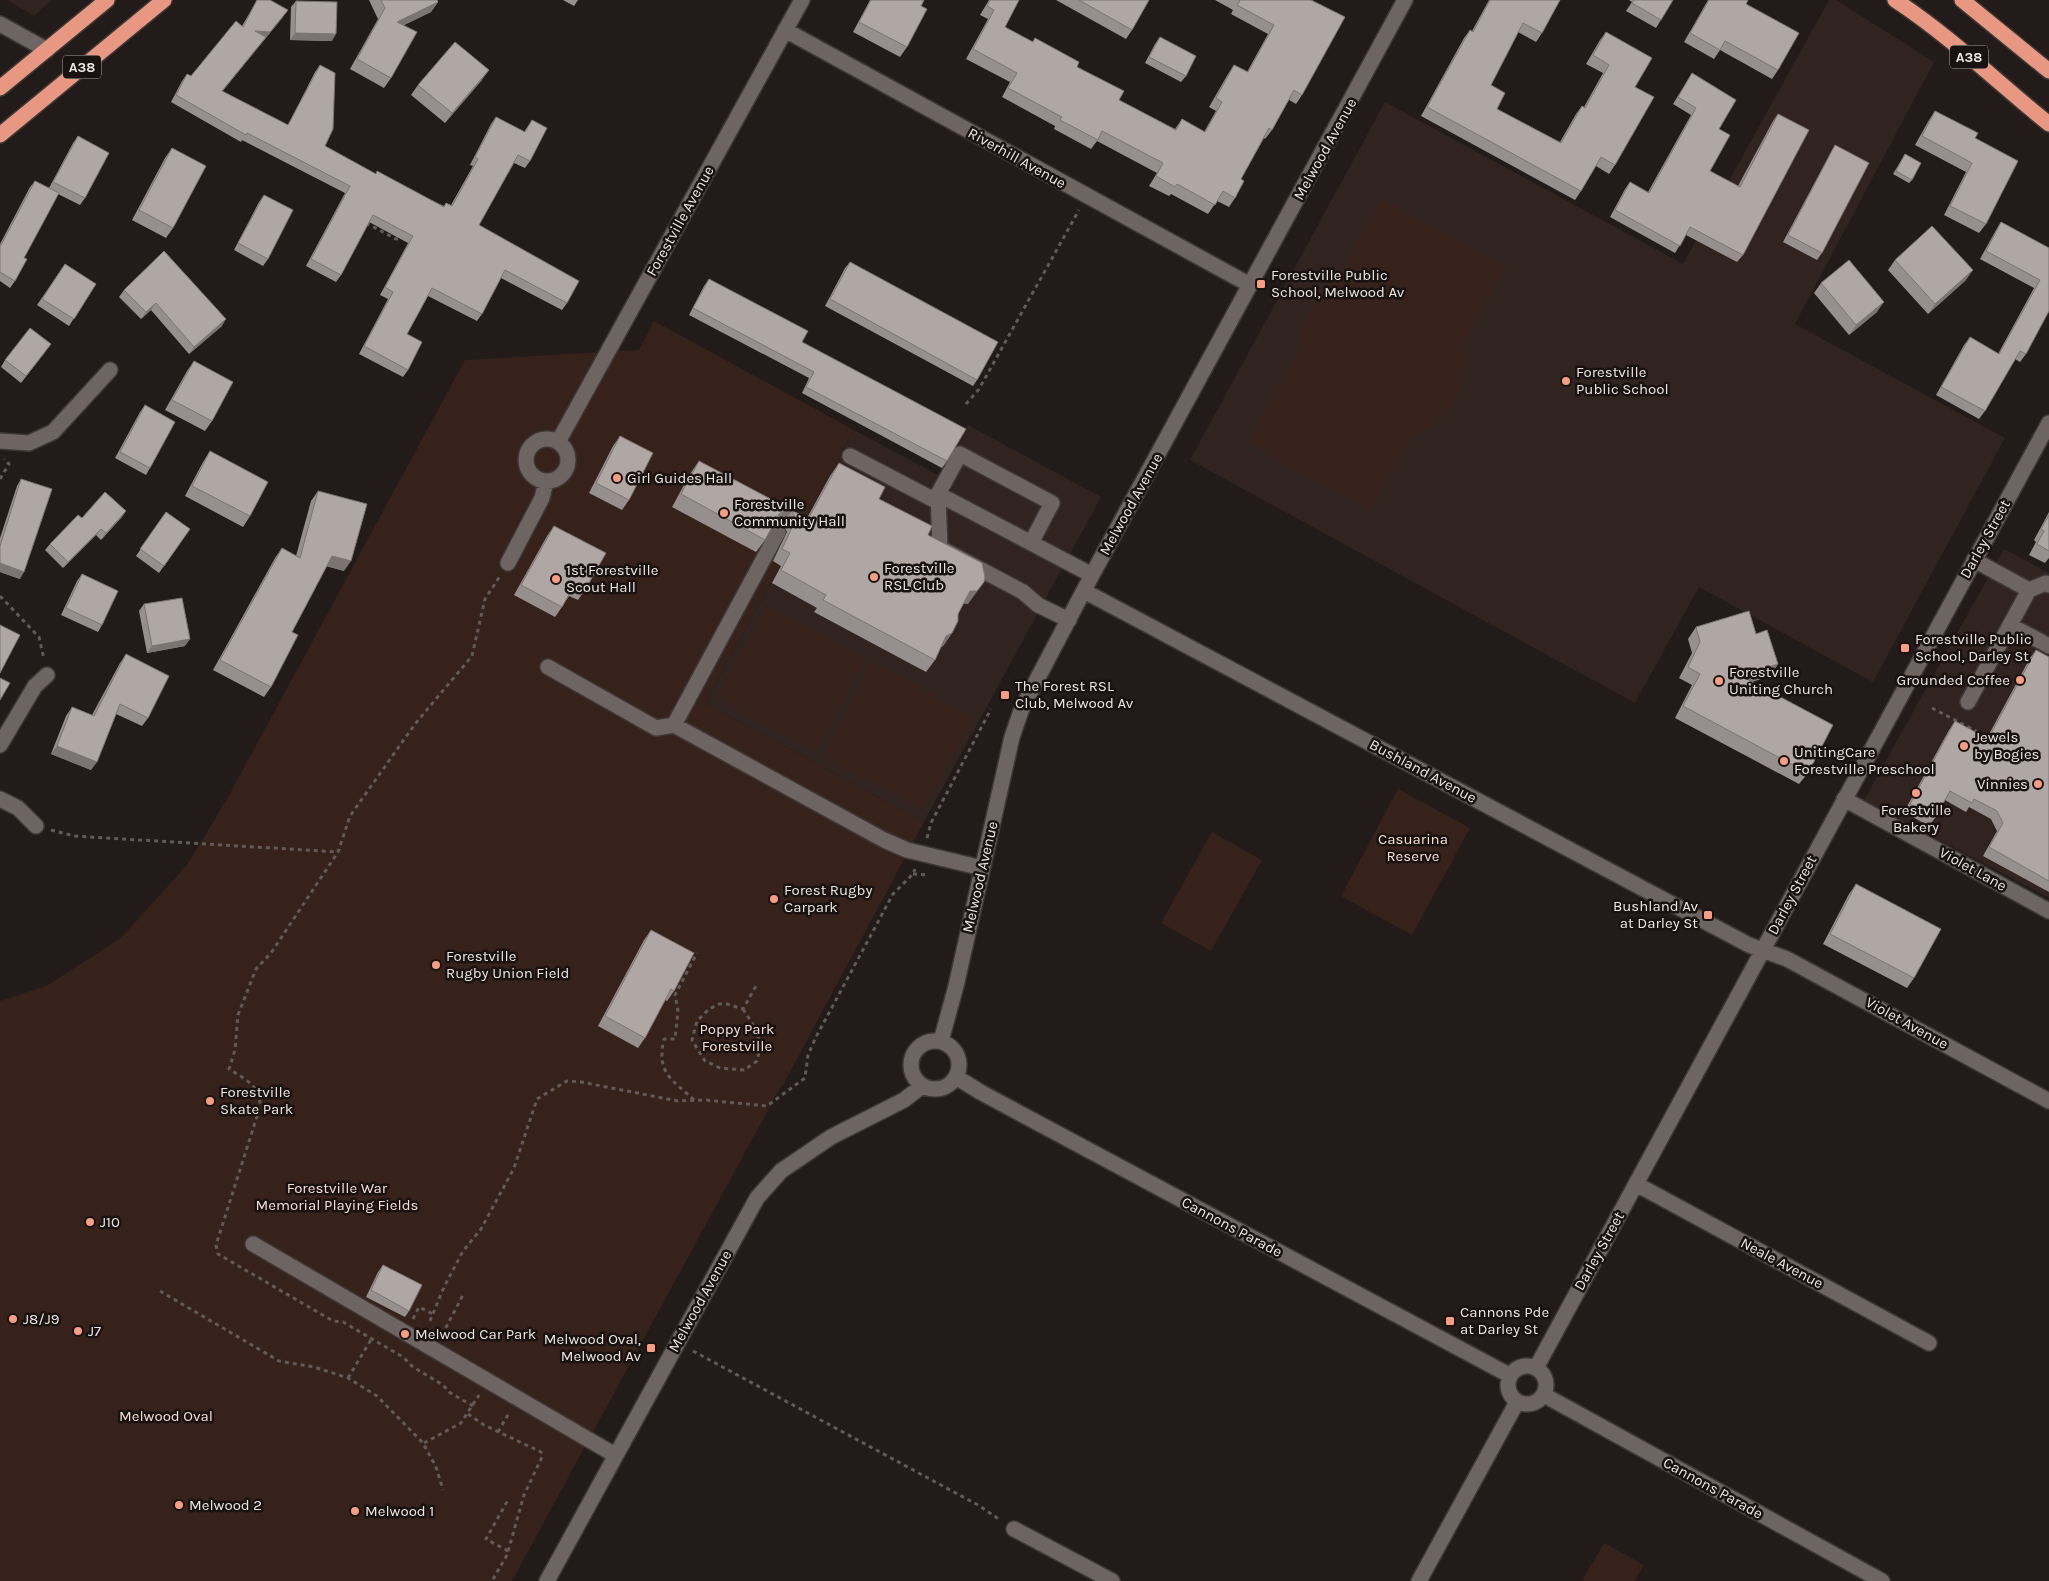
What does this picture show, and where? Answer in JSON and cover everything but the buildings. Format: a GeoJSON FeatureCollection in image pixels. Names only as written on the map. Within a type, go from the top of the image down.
{"type":"FeatureCollection","features":[{"type":"Feature","properties":{"kind":"highway","name":"A38"},"geometry":{"type":"LineString","coordinates":[[0,88],[107,0]]}},
{"type":"Feature","properties":{"kind":"highway","name":"A38"},"geometry":{"type":"LineString","coordinates":[[0,135],[164,0]]}},
{"type":"Feature","properties":{"kind":"highway","name":"A38"},"geometry":{"type":"LineString","coordinates":[[1894,0],[1952,43],[2049,124]]}},
{"type":"Feature","properties":{"kind":"highway","name":"A38"},"geometry":{"type":"LineString","coordinates":[[1962,0],[2049,71]]}},
{"type":"Feature","properties":{"kind":"street","name":"Forestville Avenue"},"geometry":{"type":"LineString","coordinates":[[558,442],[802,0]]}},
{"type":"Feature","properties":{"kind":"street","name":"Melwood Avenue"},"geometry":{"type":"LineString","coordinates":[[941,1041],[956,986],[1016,724],[1092,575],[1405,0]]}},
{"type":"Feature","properties":{"kind":"street"},"geometry":{"type":"LineString","coordinates":[[0,24],[47,50]]}},
{"type":"Feature","properties":{"kind":"street","name":"Riverhill Avenue"},"geometry":{"type":"LineString","coordinates":[[785,30],[1250,285]]}},
{"type":"Feature","properties":{"kind":"street"},"geometry":{"type":"LineString","coordinates":[[0,441],[29,443],[53,432],[110,370]]}},
{"type":"Feature","properties":{"kind":"street","name":"Darley Street"},"geometry":{"type":"LineString","coordinates":[[1536,1368],[2049,423]]}},
{"type":"Feature","properties":{"kind":"street"},"geometry":{"type":"LineString","coordinates":[[545,439],[558,442],[567,453],[567,467],[559,478],[546,482],[538,480],[528,471],[525,457],[532,445],[538,441],[545,439]]}},
{"type":"Feature","properties":{"kind":"street"},"geometry":{"type":"LineString","coordinates":[[1031,543],[1052,503],[960,454],[938,498],[940,548],[1023,592],[1038,604],[1069,620]]}},
{"type":"Feature","properties":{"kind":"street"},"geometry":{"type":"LineString","coordinates":[[850,456],[1031,543],[1092,575]]}},
{"type":"Feature","properties":{"kind":"street"},"geometry":{"type":"LineString","coordinates":[[508,562],[542,498],[546,482]]}},
{"type":"Feature","properties":{"kind":"street"},"geometry":{"type":"LineString","coordinates":[[674,725],[778,532]]}},
{"type":"Feature","properties":{"kind":"street"},"geometry":{"type":"LineString","coordinates":[[1974,560],[2029,590]]}},
{"type":"Feature","properties":{"kind":"street"},"geometry":{"type":"LineString","coordinates":[[1968,702],[2029,590],[2046,583],[2049,585]]}},
{"type":"Feature","properties":{"kind":"street","name":"Bushland Avenue"},"geometry":{"type":"LineString","coordinates":[[1084,591],[1749,945],[1762,950]]}},
{"type":"Feature","properties":{"kind":"street"},"geometry":{"type":"LineString","coordinates":[[2010,625],[2049,646]]}},
{"type":"Feature","properties":{"kind":"street"},"geometry":{"type":"LineString","coordinates":[[548,668],[656,728],[674,725],[884,840],[908,850],[982,868]]}},
{"type":"Feature","properties":{"kind":"street"},"geometry":{"type":"LineString","coordinates":[[0,745],[35,686],[47,674]]}},
{"type":"Feature","properties":{"kind":"street"},"geometry":{"type":"LineString","coordinates":[[0,799],[18,808],[36,826]]}},
{"type":"Feature","properties":{"kind":"street","name":"Violet Lane"},"geometry":{"type":"LineString","coordinates":[[1844,799],[2049,910]]}},
{"type":"Feature","properties":{"kind":"street","name":"Violet Avenue"},"geometry":{"type":"LineString","coordinates":[[1762,950],[1787,959],[2049,1102]]}},
{"type":"Feature","properties":{"kind":"street"},"geometry":{"type":"LineString","coordinates":[[933,1040],[941,1041],[953,1049],[957,1056],[959,1070],[956,1077],[945,1087],[937,1090],[922,1086],[912,1075],[910,1060],[919,1046],[933,1040]]}},
{"type":"Feature","properties":{"kind":"street","name":"Cannons Parade"},"geometry":{"type":"LineString","coordinates":[[956,1077],[982,1093],[1510,1376]]}},
{"type":"Feature","properties":{"kind":"street","name":"Melwood Avenue"},"geometry":{"type":"LineString","coordinates":[[547,1581],[757,1198],[781,1172],[831,1137],[904,1100],[922,1086]]}},
{"type":"Feature","properties":{"kind":"street","name":"Neale Avenue"},"geometry":{"type":"LineString","coordinates":[[1636,1184],[1929,1342]]}},
{"type":"Feature","properties":{"kind":"street"},"geometry":{"type":"LineString","coordinates":[[253,1244],[615,1455]]}},
{"type":"Feature","properties":{"kind":"street"},"geometry":{"type":"LineString","coordinates":[[1524,1366],[1536,1368],[1541,1372],[1546,1383],[1544,1395],[1540,1400],[1529,1405],[1517,1402],[1508,1393],[1507,1381],[1510,1376],[1518,1368],[1524,1366]]}},
{"type":"Feature","properties":{"kind":"street","name":"Cannons Parade"},"geometry":{"type":"LineString","coordinates":[[1544,1395],[1882,1581]]}},
{"type":"Feature","properties":{"kind":"street"},"geometry":{"type":"LineString","coordinates":[[1419,1581],[1517,1402]]}},
{"type":"Feature","properties":{"kind":"street"},"geometry":{"type":"LineString","coordinates":[[1014,1529],[1112,1581]]}},
{"type":"Feature","properties":{"kind":"path"},"geometry":{"type":"LineString","coordinates":[[966,404],[979,388],[1086,196]]}},
{"type":"Feature","properties":{"kind":"path"},"geometry":{"type":"LineString","coordinates":[[359,219],[396,239],[408,237]]}},
{"type":"Feature","properties":{"kind":"path"},"geometry":{"type":"LineString","coordinates":[[0,454],[9,464],[0,479]]}},
{"type":"Feature","properties":{"kind":"path"},"geometry":{"type":"LineString","coordinates":[[473,1406],[449,1392],[443,1385],[387,1348],[343,1322],[333,1321],[218,1254],[216,1246],[260,1107],[260,1097],[253,1084],[229,1069],[235,1050],[238,1015],[256,969],[271,953],[338,852],[350,816],[415,724],[472,656],[485,599],[508,562]]}},
{"type":"Feature","properties":{"kind":"path"},"geometry":{"type":"LineString","coordinates":[[0,596],[39,636],[47,674]]}},
{"type":"Feature","properties":{"kind":"path"},"geometry":{"type":"LineString","coordinates":[[1932,708],[1998,743]]}},
{"type":"Feature","properties":{"kind":"path"},"geometry":{"type":"LineString","coordinates":[[430,1321],[444,1287],[460,1258],[481,1229],[514,1168],[537,1099],[567,1081],[582,1082],[678,1101],[767,1106],[805,1078],[808,1055],[816,1037],[893,894],[913,874],[923,854],[931,823],[991,709]]}},
{"type":"Feature","properties":{"kind":"path"},"geometry":{"type":"LineString","coordinates":[[36,826],[74,836],[338,852]]}},
{"type":"Feature","properties":{"kind":"path"},"geometry":{"type":"LineString","coordinates":[[694,1101],[667,1076],[662,1048],[664,1038],[676,1039],[678,1011],[675,995],[697,953]]}},
{"type":"Feature","properties":{"kind":"path"},"geometry":{"type":"LineString","coordinates":[[743,1010],[757,984]]}},
{"type":"Feature","properties":{"kind":"path"},"geometry":{"type":"LineString","coordinates":[[719,1004],[727,1004],[743,1010],[760,1038],[757,1061],[744,1070],[733,1070],[720,1068],[704,1060],[692,1040],[697,1021],[709,1009],[719,1004]]}},
{"type":"Feature","properties":{"kind":"path"},"geometry":{"type":"LineString","coordinates":[[160,1290],[279,1361],[314,1367],[348,1378],[377,1396],[423,1444],[436,1467],[443,1490]]}},
{"type":"Feature","properties":{"kind":"path"},"geometry":{"type":"LineString","coordinates":[[434,1351],[464,1293]]}},
{"type":"Feature","properties":{"kind":"path"},"geometry":{"type":"LineString","coordinates":[[348,1378],[370,1342]]}},
{"type":"Feature","properties":{"kind":"path"},"geometry":{"type":"LineString","coordinates":[[676,1343],[978,1505],[1014,1529]]}},
{"type":"Feature","properties":{"kind":"path"},"geometry":{"type":"LineString","coordinates":[[423,1444],[461,1423],[473,1406],[486,1381]]}},
{"type":"Feature","properties":{"kind":"path"},"geometry":{"type":"LineString","coordinates":[[468,1414],[484,1425],[541,1452],[542,1457],[524,1495],[508,1551],[492,1581]]}},
{"type":"Feature","properties":{"kind":"path"},"geometry":{"type":"LineString","coordinates":[[508,1500],[486,1539],[508,1551]]}},
{"type":"Feature","properties":{"kind":"shaded area"},"geometry":{"type":"Polygon","coordinates":[[[7,0],[51,0],[34,16],[7,0]]]}},
{"type":"Feature","properties":{"kind":"shaded area","name":"Forestville Public School"},"geometry":{"type":"Polygon","coordinates":[[[1829,0],[1836,0],[1934,62],[1795,324],[2005,438],[1873,682],[1699,587],[1635,703],[1190,460],[1385,102],[1683,264],[1829,0]]]}},
{"type":"Feature","properties":{"kind":"shaded area","name":"Forestville RSL Club"},"geometry":{"type":"Polygon","coordinates":[[[968,425],[1101,497],[924,822],[705,703],[854,430],[940,476],[968,425]]]}},
{"type":"Feature","properties":{"kind":"shaded area"},"geometry":{"type":"Polygon","coordinates":[[[2004,549],[2049,573],[2049,898],[1864,800],[2004,549]]]}},
{"type":"Feature","properties":{"kind":"green space"},"geometry":{"type":"Polygon","coordinates":[[[1382,198],[1505,266],[1464,341],[1466,365],[1458,394],[1439,420],[1425,430],[1411,436],[1371,510],[1248,443],[1297,353],[1302,327],[1309,312],[1319,299],[1332,288],[1382,198]]]}},
{"type":"Feature","properties":{"kind":"green space","name":"Forestville War Memorial Playing Fields"},"geometry":{"type":"Polygon","coordinates":[[[654,321],[854,430],[705,703],[924,822],[783,1085],[512,1581],[0,1581],[0,1001],[48,985],[121,938],[187,865],[227,799],[465,360],[639,350],[654,321]]]}},
{"type":"Feature","properties":{"kind":"green space"},"geometry":{"type":"Polygon","coordinates":[[[767,604],[866,658],[816,752],[716,697],[767,604]]]}},
{"type":"Feature","properties":{"kind":"green space"},"geometry":{"type":"Polygon","coordinates":[[[873,662],[974,717],[923,810],[822,756],[873,662]]]}},
{"type":"Feature","properties":{"kind":"green space","name":"Casuarina Reserve"},"geometry":{"type":"Polygon","coordinates":[[[1398,789],[1470,828],[1412,935],[1341,896],[1398,789]]]}},
{"type":"Feature","properties":{"kind":"green space"},"geometry":{"type":"Polygon","coordinates":[[[1212,832],[1262,860],[1211,951],[1161,923],[1212,832]]]}},
{"type":"Feature","properties":{"kind":"green space"},"geometry":{"type":"Polygon","coordinates":[[[1604,1543],[1644,1565],[1635,1581],[1582,1581],[1604,1543]]]}},
{"type":"Feature","properties":{"kind":"place","name":"Forestville Public School, Melwood Av"},"geometry":{"type":"Point","coordinates":[1261,284]}},
{"type":"Feature","properties":{"kind":"place","name":"Forestville Public School"},"geometry":{"type":"Point","coordinates":[1566,381]}},
{"type":"Feature","properties":{"kind":"place","name":"Girl Guides Hall"},"geometry":{"type":"Point","coordinates":[617,478]}},
{"type":"Feature","properties":{"kind":"place","name":"Forestville Community Hall"},"geometry":{"type":"Point","coordinates":[724,513]}},
{"type":"Feature","properties":{"kind":"place","name":"Forestville RSL Club"},"geometry":{"type":"Point","coordinates":[874,577]}},
{"type":"Feature","properties":{"kind":"place","name":"1st Forestville Scout Hall"},"geometry":{"type":"Point","coordinates":[556,579]}},
{"type":"Feature","properties":{"kind":"place","name":"Forestville Public School, Darley St"},"geometry":{"type":"Point","coordinates":[1905,648]}},
{"type":"Feature","properties":{"kind":"place","name":"Grounded Coffee"},"geometry":{"type":"Point","coordinates":[2020,680]}},
{"type":"Feature","properties":{"kind":"place","name":"Forestville Uniting Church"},"geometry":{"type":"Point","coordinates":[1719,681]}},
{"type":"Feature","properties":{"kind":"place","name":"The Forest RSL Club, Melwood Av"},"geometry":{"type":"Point","coordinates":[1005,695]}},
{"type":"Feature","properties":{"kind":"place","name":"Jewels by Bogies"},"geometry":{"type":"Point","coordinates":[1964,746]}},
{"type":"Feature","properties":{"kind":"place","name":"UnitingCare Forestville Preschool"},"geometry":{"type":"Point","coordinates":[1784,761]}},
{"type":"Feature","properties":{"kind":"place","name":"Vinnies"},"geometry":{"type":"Point","coordinates":[2038,784]}},
{"type":"Feature","properties":{"kind":"place","name":"Forestville Bakery"},"geometry":{"type":"Point","coordinates":[1916,793]}},
{"type":"Feature","properties":{"kind":"place","name":"Forest Rugby Carpark"},"geometry":{"type":"Point","coordinates":[774,899]}},
{"type":"Feature","properties":{"kind":"place","name":"Bushland Av at Darley St"},"geometry":{"type":"Point","coordinates":[1708,915]}},
{"type":"Feature","properties":{"kind":"place","name":"Forestville Rugby Union Field"},"geometry":{"type":"Point","coordinates":[436,965]}},
{"type":"Feature","properties":{"kind":"place","name":"Forestville Skate Park"},"geometry":{"type":"Point","coordinates":[210,1101]}},
{"type":"Feature","properties":{"kind":"place","name":"J10"},"geometry":{"type":"Point","coordinates":[90,1222]}},
{"type":"Feature","properties":{"kind":"place","name":"J8/J9"},"geometry":{"type":"Point","coordinates":[13,1319]}},
{"type":"Feature","properties":{"kind":"place","name":"Cannons Pde at Darley St"},"geometry":{"type":"Point","coordinates":[1450,1321]}},
{"type":"Feature","properties":{"kind":"place","name":"J7"},"geometry":{"type":"Point","coordinates":[78,1331]}},
{"type":"Feature","properties":{"kind":"place","name":"Melwood Car Park"},"geometry":{"type":"Point","coordinates":[405,1334]}},
{"type":"Feature","properties":{"kind":"place","name":"Melwood Oval, Melwood Av"},"geometry":{"type":"Point","coordinates":[651,1348]}},
{"type":"Feature","properties":{"kind":"place","name":"Melwood 2"},"geometry":{"type":"Point","coordinates":[179,1505]}},
{"type":"Feature","properties":{"kind":"place","name":"Melwood 1"},"geometry":{"type":"Point","coordinates":[355,1511]}},
{"type":"Feature","properties":{"kind":"park label","name":"Poppy Park Forestville"},"geometry":{"type":"Point","coordinates":[737,1038]}},
{"type":"Feature","properties":{"kind":"park label","name":"Melwood Oval"},"geometry":{"type":"Point","coordinates":[166,1416]}}]}
